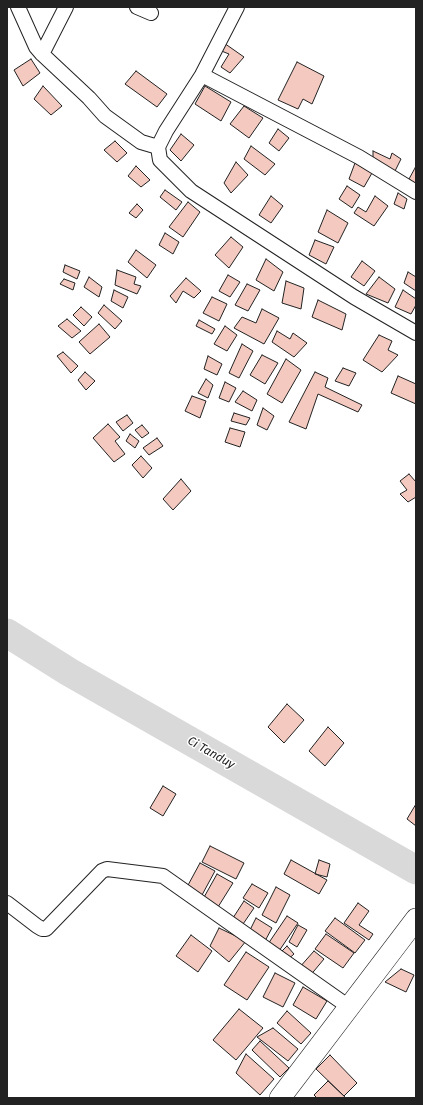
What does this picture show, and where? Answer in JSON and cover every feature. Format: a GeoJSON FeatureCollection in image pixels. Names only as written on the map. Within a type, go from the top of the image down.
{"type":"FeatureCollection","features":[{"type":"Feature","properties":{"kind":"street"},"geometry":{"type":"LineString","coordinates":[[18,7],[36,47],[42,54],[106,116],[141,142],[158,147]]}},
{"type":"Feature","properties":{"kind":"street"},"geometry":{"type":"LineString","coordinates":[[42,54],[66,7]]}},
{"type":"Feature","properties":{"kind":"street"},"geometry":{"type":"LineString","coordinates":[[138,7],[151,13]]}},
{"type":"Feature","properties":{"kind":"street"},"geometry":{"type":"LineString","coordinates":[[237,7],[202,75],[166,131],[158,147],[160,160],[191,191],[354,297],[416,333]]}},
{"type":"Feature","properties":{"kind":"street"},"geometry":{"type":"LineString","coordinates":[[202,75],[359,157],[416,192]]}},
{"type":"Feature","properties":{"kind":"street"},"geometry":{"type":"LineString","coordinates":[[7,903],[37,926],[42,929],[46,929],[102,871],[107,869],[162,876],[350,1007]]}},
{"type":"Feature","properties":{"kind":"street"},"geometry":{"type":"LineString","coordinates":[[280,1098],[416,919]]}},
{"type":"Feature","properties":{"kind":"building"},"geometry":{"type":"Polygon","coordinates":[[[224,43],[244,57],[230,73],[221,67],[229,54],[219,50],[224,43]]]}},
{"type":"Feature","properties":{"kind":"building"},"geometry":{"type":"Polygon","coordinates":[[[31,59],[40,73],[23,86],[14,70],[31,59]]]}},
{"type":"Feature","properties":{"kind":"building"},"geometry":{"type":"Polygon","coordinates":[[[297,62],[324,76],[312,104],[303,99],[298,109],[278,100],[297,62]]]}},
{"type":"Feature","properties":{"kind":"building"},"geometry":{"type":"Polygon","coordinates":[[[136,71],[167,94],[157,107],[125,84],[136,71]]]}},
{"type":"Feature","properties":{"kind":"building"},"geometry":{"type":"Polygon","coordinates":[[[43,86],[62,106],[51,115],[34,99],[43,86]]]}},
{"type":"Feature","properties":{"kind":"building"},"geometry":{"type":"Polygon","coordinates":[[[205,86],[231,102],[221,121],[195,104],[205,86]]]}},
{"type":"Feature","properties":{"kind":"building"},"geometry":{"type":"Polygon","coordinates":[[[244,106],[263,118],[249,138],[230,124],[244,106]]]}},
{"type":"Feature","properties":{"kind":"building"},"geometry":{"type":"Polygon","coordinates":[[[278,129],[289,138],[279,151],[269,143],[278,129]]]}},
{"type":"Feature","properties":{"kind":"building"},"geometry":{"type":"Polygon","coordinates":[[[181,134],[194,145],[181,161],[170,150],[181,134]]]}},
{"type":"Feature","properties":{"kind":"building"},"geometry":{"type":"Polygon","coordinates":[[[115,141],[127,153],[117,162],[104,150],[115,141]]]}},
{"type":"Feature","properties":{"kind":"building"},"geometry":{"type":"Polygon","coordinates":[[[251,146],[275,164],[265,175],[244,159],[251,146]]]}},
{"type":"Feature","properties":{"kind":"building"},"geometry":{"type":"Polygon","coordinates":[[[373,151],[390,159],[392,153],[401,159],[394,173],[373,160],[373,151]]]}},
{"type":"Feature","properties":{"kind":"building"},"geometry":{"type":"Polygon","coordinates":[[[236,162],[248,175],[231,193],[224,183],[236,162]]]}},
{"type":"Feature","properties":{"kind":"building"},"geometry":{"type":"Polygon","coordinates":[[[355,163],[372,173],[364,187],[349,179],[355,163]]]}},
{"type":"Feature","properties":{"kind":"building"},"geometry":{"type":"Polygon","coordinates":[[[136,166],[150,180],[141,187],[128,176],[136,166]]]}},
{"type":"Feature","properties":{"kind":"building"},"geometry":{"type":"Polygon","coordinates":[[[415,168],[416,169],[416,184],[409,179],[415,168]]]}},
{"type":"Feature","properties":{"kind":"building"},"geometry":{"type":"Polygon","coordinates":[[[347,186],[360,195],[352,208],[339,199],[347,186]]]}},
{"type":"Feature","properties":{"kind":"building"},"geometry":{"type":"Polygon","coordinates":[[[165,190],[182,202],[176,210],[160,197],[165,190]]]}},
{"type":"Feature","properties":{"kind":"building"},"geometry":{"type":"Polygon","coordinates":[[[398,193],[407,199],[404,209],[394,204],[398,193]]]}},
{"type":"Feature","properties":{"kind":"building"},"geometry":{"type":"Polygon","coordinates":[[[271,196],[283,206],[271,223],[259,215],[271,196]]]}},
{"type":"Feature","properties":{"kind":"building"},"geometry":{"type":"Polygon","coordinates":[[[375,196],[388,206],[374,226],[354,213],[358,207],[366,212],[375,196]]]}},
{"type":"Feature","properties":{"kind":"building"},"geometry":{"type":"Polygon","coordinates":[[[188,202],[200,212],[183,237],[169,227],[188,202]]]}},
{"type":"Feature","properties":{"kind":"building"},"geometry":{"type":"Polygon","coordinates":[[[137,204],[143,210],[136,218],[129,213],[137,204]]]}},
{"type":"Feature","properties":{"kind":"building"},"geometry":{"type":"Polygon","coordinates":[[[327,210],[348,223],[338,243],[318,232],[327,210]]]}},
{"type":"Feature","properties":{"kind":"building"},"geometry":{"type":"Polygon","coordinates":[[[165,233],[179,242],[173,254],[159,245],[165,233]]]}},
{"type":"Feature","properties":{"kind":"building"},"geometry":{"type":"Polygon","coordinates":[[[231,237],[243,247],[229,268],[215,255],[231,237]]]}},
{"type":"Feature","properties":{"kind":"building"},"geometry":{"type":"Polygon","coordinates":[[[315,240],[334,247],[326,264],[309,255],[315,240]]]}},
{"type":"Feature","properties":{"kind":"building"},"geometry":{"type":"Polygon","coordinates":[[[136,250],[156,265],[147,278],[128,262],[136,250]]]}},
{"type":"Feature","properties":{"kind":"building"},"geometry":{"type":"Polygon","coordinates":[[[266,259],[283,272],[274,291],[256,280],[266,259]]]}},
{"type":"Feature","properties":{"kind":"building"},"geometry":{"type":"Polygon","coordinates":[[[362,261],[375,271],[364,286],[351,277],[362,261]]]}},
{"type":"Feature","properties":{"kind":"building"},"geometry":{"type":"Polygon","coordinates":[[[65,265],[80,271],[77,279],[63,272],[65,265]]]}},
{"type":"Feature","properties":{"kind":"building"},"geometry":{"type":"Polygon","coordinates":[[[117,270],[136,277],[134,284],[141,286],[137,294],[115,285],[117,270]]]}},
{"type":"Feature","properties":{"kind":"building"},"geometry":{"type":"Polygon","coordinates":[[[408,272],[416,277],[416,291],[404,283],[408,272]]]}},
{"type":"Feature","properties":{"kind":"building"},"geometry":{"type":"Polygon","coordinates":[[[228,275],[240,282],[230,297],[219,291],[228,275]]]}},
{"type":"Feature","properties":{"kind":"building"},"geometry":{"type":"Polygon","coordinates":[[[89,277],[102,287],[99,297],[84,287],[89,277]]]}},
{"type":"Feature","properties":{"kind":"building"},"geometry":{"type":"Polygon","coordinates":[[[379,277],[395,289],[388,303],[366,294],[379,277]]]}},
{"type":"Feature","properties":{"kind":"building"},"geometry":{"type":"Polygon","coordinates":[[[186,278],[201,291],[194,298],[183,291],[176,303],[170,296],[186,278]]]}},
{"type":"Feature","properties":{"kind":"building"},"geometry":{"type":"Polygon","coordinates":[[[64,279],[75,283],[73,290],[60,284],[64,279]]]}},
{"type":"Feature","properties":{"kind":"building"},"geometry":{"type":"Polygon","coordinates":[[[286,281],[304,288],[301,309],[282,303],[286,281]]]}},
{"type":"Feature","properties":{"kind":"building"},"geometry":{"type":"Polygon","coordinates":[[[247,284],[260,290],[248,311],[235,305],[247,284]]]}},
{"type":"Feature","properties":{"kind":"building"},"geometry":{"type":"Polygon","coordinates":[[[114,290],[128,297],[123,308],[111,301],[114,290]]]}},
{"type":"Feature","properties":{"kind":"building"},"geometry":{"type":"Polygon","coordinates":[[[403,290],[416,299],[416,305],[411,314],[395,307],[403,290]]]}},
{"type":"Feature","properties":{"kind":"building"},"geometry":{"type":"Polygon","coordinates":[[[212,297],[227,304],[219,321],[203,313],[212,297]]]}},
{"type":"Feature","properties":{"kind":"building"},"geometry":{"type":"Polygon","coordinates":[[[318,300],[346,314],[342,330],[312,317],[318,300]]]}},
{"type":"Feature","properties":{"kind":"building"},"geometry":{"type":"Polygon","coordinates":[[[104,305],[122,321],[115,329],[98,313],[104,305]]]}},
{"type":"Feature","properties":{"kind":"building"},"geometry":{"type":"Polygon","coordinates":[[[81,307],[92,317],[84,326],[73,315],[81,307]]]}},
{"type":"Feature","properties":{"kind":"building"},"geometry":{"type":"Polygon","coordinates":[[[262,309],[279,318],[264,344],[234,328],[242,317],[256,323],[262,309]]]}},
{"type":"Feature","properties":{"kind":"building"},"geometry":{"type":"Polygon","coordinates":[[[67,319],[81,331],[72,338],[58,326],[67,319]]]}},
{"type":"Feature","properties":{"kind":"building"},"geometry":{"type":"Polygon","coordinates":[[[199,320],[215,329],[212,334],[196,326],[199,320]]]}},
{"type":"Feature","properties":{"kind":"building"},"geometry":{"type":"Polygon","coordinates":[[[99,324],[110,337],[90,354],[79,342],[99,324]]]}},
{"type":"Feature","properties":{"kind":"building"},"geometry":{"type":"Polygon","coordinates":[[[225,326],[237,335],[227,351],[214,344],[225,326]]]}},
{"type":"Feature","properties":{"kind":"building"},"geometry":{"type":"Polygon","coordinates":[[[277,331],[290,339],[293,333],[307,343],[294,357],[272,342],[277,331]]]}},
{"type":"Feature","properties":{"kind":"building"},"geometry":{"type":"Polygon","coordinates":[[[379,335],[392,341],[388,350],[398,355],[382,372],[363,360],[379,335]]]}},
{"type":"Feature","properties":{"kind":"building"},"geometry":{"type":"Polygon","coordinates":[[[242,344],[253,351],[239,378],[229,373],[242,344]]]}},
{"type":"Feature","properties":{"kind":"building"},"geometry":{"type":"Polygon","coordinates":[[[63,352],[78,366],[71,373],[57,356],[63,352]]]}},
{"type":"Feature","properties":{"kind":"building"},"geometry":{"type":"Polygon","coordinates":[[[262,355],[278,363],[265,384],[250,375],[262,355]]]}},
{"type":"Feature","properties":{"kind":"building"},"geometry":{"type":"Polygon","coordinates":[[[208,356],[222,364],[217,375],[204,369],[208,356]]]}},
{"type":"Feature","properties":{"kind":"building"},"geometry":{"type":"Polygon","coordinates":[[[286,359],[301,370],[282,403],[267,394],[286,359]]]}},
{"type":"Feature","properties":{"kind":"building"},"geometry":{"type":"Polygon","coordinates":[[[343,368],[356,373],[349,386],[335,381],[343,368]]]}},
{"type":"Feature","properties":{"kind":"building"},"geometry":{"type":"Polygon","coordinates":[[[85,372],[95,381],[86,390],[78,380],[85,372]]]}},
{"type":"Feature","properties":{"kind":"building"},"geometry":{"type":"Polygon","coordinates":[[[315,372],[328,378],[325,387],[362,405],[358,412],[318,394],[306,429],[289,422],[315,372]]]}},
{"type":"Feature","properties":{"kind":"building"},"geometry":{"type":"Polygon","coordinates":[[[398,376],[416,384],[416,404],[391,393],[398,376]]]}},
{"type":"Feature","properties":{"kind":"building"},"geometry":{"type":"Polygon","coordinates":[[[206,379],[213,385],[208,398],[198,393],[206,379]]]}},
{"type":"Feature","properties":{"kind":"building"},"geometry":{"type":"Polygon","coordinates":[[[225,382],[236,388],[229,402],[219,398],[225,382]]]}},
{"type":"Feature","properties":{"kind":"building"},"geometry":{"type":"Polygon","coordinates":[[[243,391],[257,400],[252,411],[235,402],[243,391]]]}},
{"type":"Feature","properties":{"kind":"building"},"geometry":{"type":"Polygon","coordinates":[[[192,396],[206,401],[200,418],[185,411],[192,396]]]}},
{"type":"Feature","properties":{"kind":"building"},"geometry":{"type":"Polygon","coordinates":[[[263,408],[274,416],[267,430],[257,425],[263,408]]]}},
{"type":"Feature","properties":{"kind":"building"},"geometry":{"type":"Polygon","coordinates":[[[234,413],[250,418],[246,425],[231,421],[234,413]]]}},
{"type":"Feature","properties":{"kind":"building"},"geometry":{"type":"Polygon","coordinates":[[[127,415],[133,423],[123,431],[116,422],[127,415]]]}},
{"type":"Feature","properties":{"kind":"building"},"geometry":{"type":"Polygon","coordinates":[[[108,424],[120,437],[115,441],[125,454],[114,462],[93,438],[108,424]]]}},
{"type":"Feature","properties":{"kind":"building"},"geometry":{"type":"Polygon","coordinates":[[[142,425],[149,433],[142,438],[135,430],[142,425]]]}},
{"type":"Feature","properties":{"kind":"building"},"geometry":{"type":"Polygon","coordinates":[[[230,428],[245,432],[240,447],[225,442],[230,428]]]}},
{"type":"Feature","properties":{"kind":"building"},"geometry":{"type":"Polygon","coordinates":[[[130,434],[139,441],[135,448],[126,441],[130,434]]]}},
{"type":"Feature","properties":{"kind":"building"},"geometry":{"type":"Polygon","coordinates":[[[157,438],[163,446],[149,455],[143,448],[157,438]]]}},
{"type":"Feature","properties":{"kind":"building"},"geometry":{"type":"Polygon","coordinates":[[[141,456],[152,468],[143,478],[132,465],[141,456]]]}},
{"type":"Feature","properties":{"kind":"building"},"geometry":{"type":"Polygon","coordinates":[[[409,474],[416,482],[416,497],[408,502],[400,494],[407,490],[400,481],[409,474]]]}},
{"type":"Feature","properties":{"kind":"building"},"geometry":{"type":"Polygon","coordinates":[[[181,479],[191,491],[173,510],[163,499],[181,479]]]}},
{"type":"Feature","properties":{"kind":"building"},"geometry":{"type":"Polygon","coordinates":[[[287,704],[304,720],[284,743],[268,727],[287,704]]]}},
{"type":"Feature","properties":{"kind":"building"},"geometry":{"type":"Polygon","coordinates":[[[328,727],[344,743],[325,766],[309,751],[328,727]]]}},
{"type":"Feature","properties":{"kind":"building"},"geometry":{"type":"Polygon","coordinates":[[[163,786],[176,794],[163,816],[150,808],[163,786]]]}},
{"type":"Feature","properties":{"kind":"building"},"geometry":{"type":"Polygon","coordinates":[[[416,804],[416,826],[407,819],[416,804]]]}},
{"type":"Feature","properties":{"kind":"building"},"geometry":{"type":"Polygon","coordinates":[[[210,846],[244,863],[236,879],[202,862],[210,846]]]}},
{"type":"Feature","properties":{"kind":"building"},"geometry":{"type":"Polygon","coordinates":[[[291,860],[327,880],[319,894],[284,874],[291,860]]]}},
{"type":"Feature","properties":{"kind":"building"},"geometry":{"type":"Polygon","coordinates":[[[319,860],[330,864],[327,877],[315,874],[319,860]]]}},
{"type":"Feature","properties":{"kind":"building"},"geometry":{"type":"Polygon","coordinates":[[[200,863],[215,871],[202,895],[187,887],[200,863]]]}},
{"type":"Feature","properties":{"kind":"building"},"geometry":{"type":"Polygon","coordinates":[[[217,874],[233,883],[218,907],[203,899],[217,874]]]}},
{"type":"Feature","properties":{"kind":"building"},"geometry":{"type":"Polygon","coordinates":[[[252,884],[268,893],[259,908],[243,898],[252,884]]]}},
{"type":"Feature","properties":{"kind":"building"},"geometry":{"type":"Polygon","coordinates":[[[276,887],[290,895],[276,923],[262,915],[276,887]]]}},
{"type":"Feature","properties":{"kind":"building"},"geometry":{"type":"Polygon","coordinates":[[[244,901],[254,908],[241,927],[231,921],[244,901]]]}},
{"type":"Feature","properties":{"kind":"building"},"geometry":{"type":"Polygon","coordinates":[[[358,903],[369,911],[359,925],[373,934],[369,940],[344,923],[358,903]]]}},
{"type":"Feature","properties":{"kind":"building"},"geometry":{"type":"Polygon","coordinates":[[[287,916],[298,923],[279,951],[268,944],[287,916]]]}},
{"type":"Feature","properties":{"kind":"building"},"geometry":{"type":"Polygon","coordinates":[[[256,918],[272,928],[265,941],[249,932],[256,918]]]}},
{"type":"Feature","properties":{"kind":"building"},"geometry":{"type":"Polygon","coordinates":[[[335,918],[365,940],[355,953],[325,931],[335,918]]]}},
{"type":"Feature","properties":{"kind":"building"},"geometry":{"type":"Polygon","coordinates":[[[298,925],[307,930],[297,947],[289,942],[298,925]]]}},
{"type":"Feature","properties":{"kind":"building"},"geometry":{"type":"Polygon","coordinates":[[[219,928],[246,941],[229,962],[210,946],[219,928]]]}},
{"type":"Feature","properties":{"kind":"building"},"geometry":{"type":"Polygon","coordinates":[[[326,934],[354,953],[343,968],[315,949],[326,934]]]}},
{"type":"Feature","properties":{"kind":"building"},"geometry":{"type":"Polygon","coordinates":[[[191,935],[212,951],[198,972],[176,956],[191,935]]]}},
{"type":"Feature","properties":{"kind":"building"},"geometry":{"type":"Polygon","coordinates":[[[287,946],[294,954],[286,961],[279,954],[287,946]]]}},
{"type":"Feature","properties":{"kind":"building"},"geometry":{"type":"Polygon","coordinates":[[[314,951],[324,959],[309,977],[299,968],[314,951]]]}},
{"type":"Feature","properties":{"kind":"building"},"geometry":{"type":"Polygon","coordinates":[[[246,952],[269,967],[247,1000],[224,985],[246,952]]]}},
{"type":"Feature","properties":{"kind":"building"},"geometry":{"type":"Polygon","coordinates":[[[401,969],[414,975],[406,992],[385,982],[401,969]]]}},
{"type":"Feature","properties":{"kind":"building"},"geometry":{"type":"Polygon","coordinates":[[[275,973],[295,983],[283,1007],[263,997],[275,973]]]}},
{"type":"Feature","properties":{"kind":"building"},"geometry":{"type":"Polygon","coordinates":[[[303,987],[327,1001],[316,1019],[293,1005],[303,987]]]}},
{"type":"Feature","properties":{"kind":"building"},"geometry":{"type":"Polygon","coordinates":[[[239,1009],[263,1028],[236,1060],[213,1040],[239,1009]]]}},
{"type":"Feature","properties":{"kind":"building"},"geometry":{"type":"Polygon","coordinates":[[[287,1011],[311,1033],[301,1044],[277,1023],[287,1011]]]}},
{"type":"Feature","properties":{"kind":"building"},"geometry":{"type":"Polygon","coordinates":[[[273,1028],[298,1049],[288,1061],[257,1037],[273,1028]]]}},
{"type":"Feature","properties":{"kind":"building"},"geometry":{"type":"Polygon","coordinates":[[[260,1041],[289,1068],[280,1077],[252,1050],[260,1041]]]}},
{"type":"Feature","properties":{"kind":"building"},"geometry":{"type":"Polygon","coordinates":[[[246,1054],[274,1079],[260,1095],[236,1073],[246,1054]]]}},
{"type":"Feature","properties":{"kind":"building"},"geometry":{"type":"Polygon","coordinates":[[[330,1055],[357,1083],[344,1096],[316,1069],[330,1055]]]}},
{"type":"Feature","properties":{"kind":"building"},"geometry":{"type":"Polygon","coordinates":[[[328,1081],[346,1098],[317,1098],[314,1095],[328,1081]]]}},
{"type":"Feature","properties":{"kind":"waterway","name":"Ci Tanduy"},"geometry":{"type":"LineString","coordinates":[[7,633],[69,672],[416,870]]}}]}
